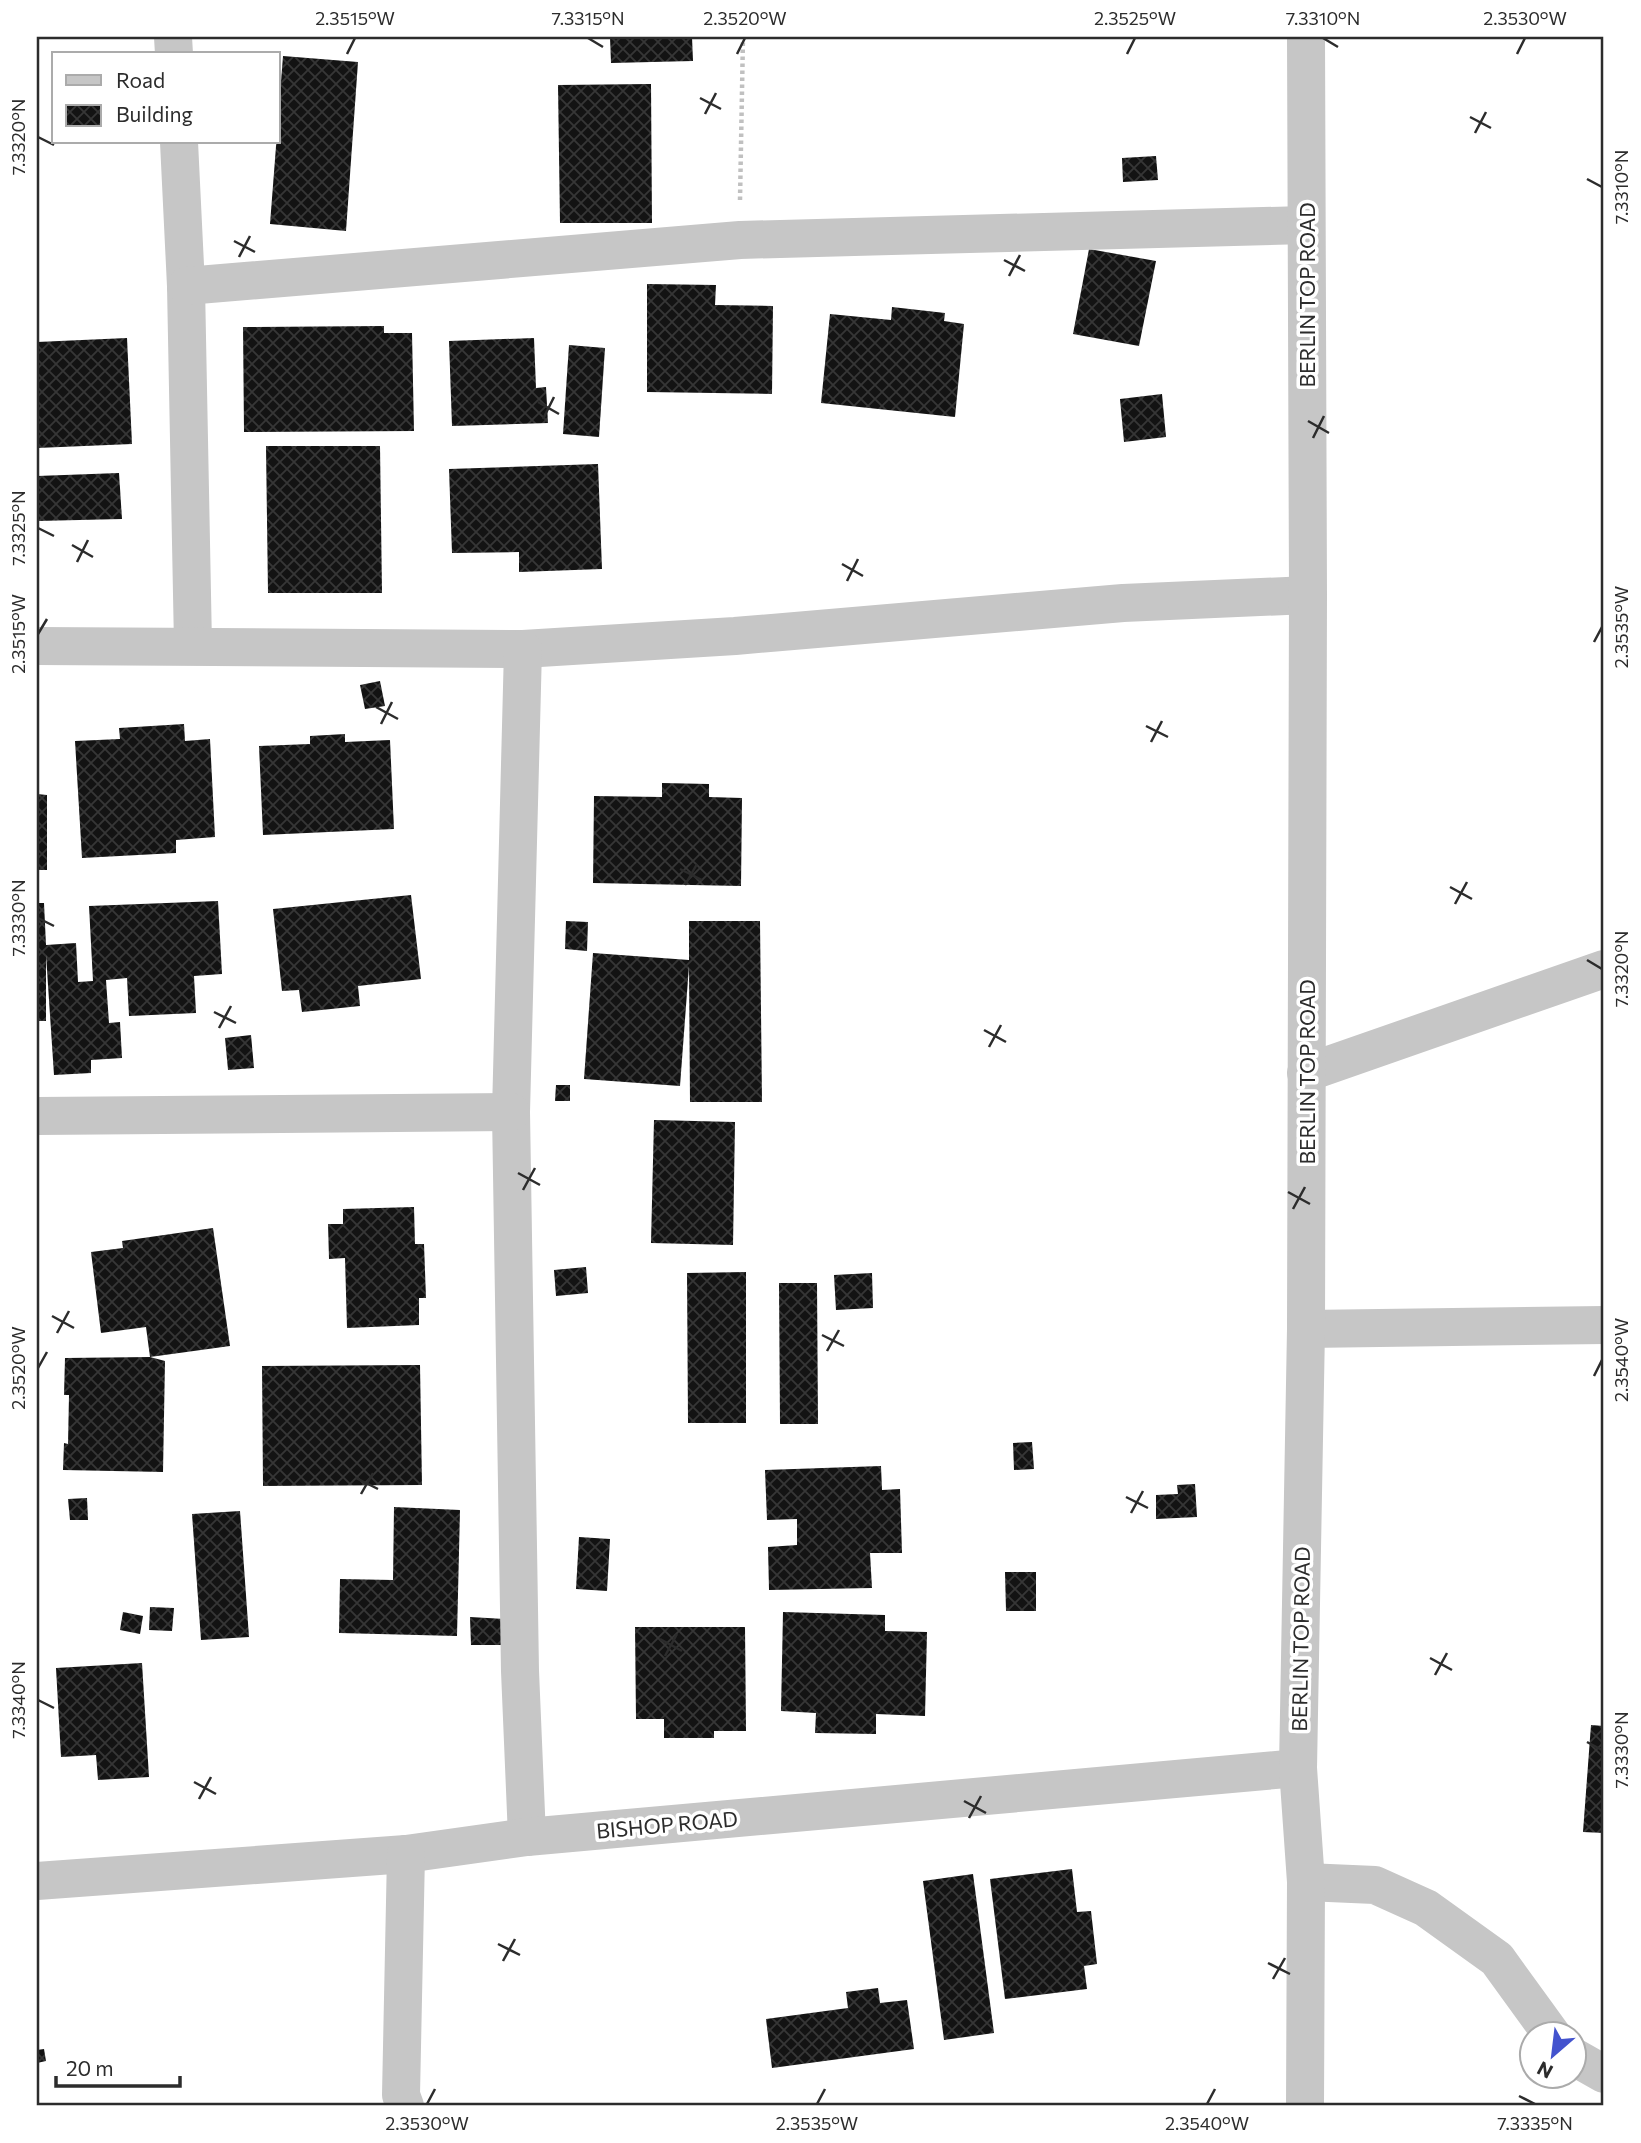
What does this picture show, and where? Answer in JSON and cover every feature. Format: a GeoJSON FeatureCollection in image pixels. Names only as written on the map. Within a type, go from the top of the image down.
{"type":"FeatureCollection","features":[{"type":"Feature","properties":{"kind":"street","name":"BERLIN TOP ROAD"},"geometry":{"type":"LineString","coordinates":[[1305,2106],[1306,1882],[1298,1768],[1306,1329],[1306,37]]}},
{"type":"Feature","properties":{"kind":"street"},"geometry":{"type":"LineString","coordinates":[[179,144],[186,286],[193,645]]}},
{"type":"Feature","properties":{"kind":"street"},"geometry":{"type":"LineString","coordinates":[[186,286],[740,240],[1305,225]]}},
{"type":"Feature","properties":{"kind":"street"},"geometry":{"type":"LineString","coordinates":[[37,646],[523,649],[735,636],[1109,604],[1308,595]]}},
{"type":"Feature","properties":{"kind":"street"},"geometry":{"type":"LineString","coordinates":[[523,649],[512,1112],[520,1657],[527,1837]]}},
{"type":"Feature","properties":{"kind":"street"},"geometry":{"type":"LineString","coordinates":[[1306,1073],[1604,969]]}},
{"type":"Feature","properties":{"kind":"street"},"geometry":{"type":"LineString","coordinates":[[37,1116],[512,1112]]}},
{"type":"Feature","properties":{"kind":"street"},"geometry":{"type":"LineString","coordinates":[[1306,1329],[1604,1325]]}},
{"type":"Feature","properties":{"kind":"street","name":"BISHOP ROAD"},"geometry":{"type":"LineString","coordinates":[[37,1881],[406,1854],[527,1837],[1298,1768]]}},
{"type":"Feature","properties":{"kind":"street"},"geometry":{"type":"LineString","coordinates":[[405,2106],[401,2095],[406,1854]]}},
{"type":"Feature","properties":{"kind":"street"},"geometry":{"type":"LineString","coordinates":[[1306,1882],[1375,1885],[1426,1908],[1497,1959],[1542,2021]]}},
{"type":"Feature","properties":{"kind":"street"},"geometry":{"type":"LineString","coordinates":[[1588,2065],[1604,2074]]}},
{"type":"Feature","properties":{"kind":"path"},"geometry":{"type":"LineString","coordinates":[[740,240],[743,37]]}},
{"type":"Feature","properties":{"kind":"building"},"geometry":{"type":"Polygon","coordinates":[[[610,37],[692,37],[693,61],[611,63],[610,37]]]}},
{"type":"Feature","properties":{"kind":"building"},"geometry":{"type":"Polygon","coordinates":[[[283,56],[358,62],[346,231],[270,224],[276,144],[280,144],[283,56]]]}},
{"type":"Feature","properties":{"kind":"building"},"geometry":{"type":"Polygon","coordinates":[[[651,84],[652,223],[560,223],[558,85],[651,84]]]}},
{"type":"Feature","properties":{"kind":"building"},"geometry":{"type":"Polygon","coordinates":[[[1156,156],[1158,180],[1123,182],[1122,158],[1156,156]]]}},
{"type":"Feature","properties":{"kind":"building"},"geometry":{"type":"Polygon","coordinates":[[[1089,249],[1156,261],[1139,346],[1073,334],[1089,249]]]}},
{"type":"Feature","properties":{"kind":"building"},"geometry":{"type":"Polygon","coordinates":[[[647,284],[716,285],[715,305],[773,306],[772,394],[647,392],[647,284]]]}},
{"type":"Feature","properties":{"kind":"building"},"geometry":{"type":"Polygon","coordinates":[[[892,307],[945,313],[944,321],[964,324],[955,417],[821,403],[830,314],[891,320],[892,307]]]}},
{"type":"Feature","properties":{"kind":"building"},"geometry":{"type":"Polygon","coordinates":[[[384,326],[384,333],[412,333],[414,431],[244,432],[243,327],[384,326]]]}},
{"type":"Feature","properties":{"kind":"building"},"geometry":{"type":"Polygon","coordinates":[[[127,338],[132,444],[37,448],[37,342],[127,338]]]}},
{"type":"Feature","properties":{"kind":"building"},"geometry":{"type":"Polygon","coordinates":[[[534,338],[536,388],[546,387],[548,423],[452,426],[449,341],[534,338]]]}},
{"type":"Feature","properties":{"kind":"building"},"geometry":{"type":"Polygon","coordinates":[[[569,345],[605,348],[599,437],[563,434],[569,345]]]}},
{"type":"Feature","properties":{"kind":"building"},"geometry":{"type":"Polygon","coordinates":[[[1162,394],[1166,437],[1124,442],[1120,399],[1162,394]]]}},
{"type":"Feature","properties":{"kind":"building"},"geometry":{"type":"Polygon","coordinates":[[[266,446],[380,446],[382,593],[268,593],[266,446]]]}},
{"type":"Feature","properties":{"kind":"building"},"geometry":{"type":"Polygon","coordinates":[[[598,464],[602,569],[519,572],[519,552],[452,553],[449,469],[598,464]]]}},
{"type":"Feature","properties":{"kind":"building"},"geometry":{"type":"Polygon","coordinates":[[[119,473],[122,519],[37,521],[37,476],[119,473]]]}},
{"type":"Feature","properties":{"kind":"building"},"geometry":{"type":"Polygon","coordinates":[[[380,681],[385,706],[365,709],[360,685],[380,681]]]}},
{"type":"Feature","properties":{"kind":"building"},"geometry":{"type":"Polygon","coordinates":[[[184,724],[185,741],[210,739],[215,837],[176,840],[176,853],[82,858],[75,741],[120,739],[119,728],[184,724]]]}},
{"type":"Feature","properties":{"kind":"building"},"geometry":{"type":"Polygon","coordinates":[[[345,734],[345,742],[390,740],[394,829],[263,835],[259,746],[310,744],[310,736],[345,734]]]}},
{"type":"Feature","properties":{"kind":"building"},"geometry":{"type":"Polygon","coordinates":[[[662,783],[709,784],[709,797],[742,798],[741,886],[593,883],[594,796],[662,797],[662,783]]]}},
{"type":"Feature","properties":{"kind":"building"},"geometry":{"type":"Polygon","coordinates":[[[37,794],[47,795],[47,870],[37,870],[37,794]]]}},
{"type":"Feature","properties":{"kind":"building"},"geometry":{"type":"Polygon","coordinates":[[[411,895],[421,979],[358,986],[360,1006],[302,1012],[299,990],[282,991],[273,909],[411,895]]]}},
{"type":"Feature","properties":{"kind":"building"},"geometry":{"type":"Polygon","coordinates":[[[218,901],[222,974],[194,976],[196,1013],[129,1016],[127,978],[106,980],[109,1023],[120,1022],[122,1058],[91,1060],[91,1073],[54,1075],[46,955],[46,1021],[37,1021],[37,903],[44,903],[46,945],[76,943],[78,982],[93,981],[89,906],[218,901]]]}},
{"type":"Feature","properties":{"kind":"building"},"geometry":{"type":"Polygon","coordinates":[[[566,921],[588,922],[587,951],[565,949],[566,921]]]}},
{"type":"Feature","properties":{"kind":"building"},"geometry":{"type":"Polygon","coordinates":[[[689,921],[760,921],[762,1102],[690,1102],[689,966],[680,1086],[584,1079],[593,953],[689,960],[689,921]]]}},
{"type":"Feature","properties":{"kind":"building"},"geometry":{"type":"Polygon","coordinates":[[[251,1035],[254,1068],[228,1070],[225,1038],[251,1035]]]}},
{"type":"Feature","properties":{"kind":"building"},"geometry":{"type":"Polygon","coordinates":[[[556,1085],[570,1085],[570,1101],[555,1101],[556,1085]]]}},
{"type":"Feature","properties":{"kind":"building"},"geometry":{"type":"Polygon","coordinates":[[[654,1120],[735,1122],[733,1245],[651,1243],[654,1120]]]}},
{"type":"Feature","properties":{"kind":"building"},"geometry":{"type":"Polygon","coordinates":[[[414,1207],[415,1244],[424,1244],[426,1298],[419,1298],[419,1325],[347,1328],[345,1258],[329,1259],[328,1224],[343,1224],[343,1209],[414,1207]]]}},
{"type":"Feature","properties":{"kind":"building"},"geometry":{"type":"Polygon","coordinates":[[[213,1228],[230,1346],[150,1357],[146,1327],[101,1333],[91,1252],[123,1248],[122,1241],[213,1228]]]}},
{"type":"Feature","properties":{"kind":"building"},"geometry":{"type":"Polygon","coordinates":[[[586,1267],[588,1293],[556,1296],[554,1270],[586,1267]]]}},
{"type":"Feature","properties":{"kind":"building"},"geometry":{"type":"Polygon","coordinates":[[[746,1272],[746,1423],[688,1423],[687,1273],[746,1272]]]}},
{"type":"Feature","properties":{"kind":"building"},"geometry":{"type":"Polygon","coordinates":[[[872,1273],[873,1308],[836,1310],[834,1275],[872,1273]]]}},
{"type":"Feature","properties":{"kind":"building"},"geometry":{"type":"Polygon","coordinates":[[[779,1283],[817,1283],[818,1424],[780,1424],[779,1283]]]}},
{"type":"Feature","properties":{"kind":"building"},"geometry":{"type":"Polygon","coordinates":[[[150,1357],[165,1361],[163,1472],[63,1470],[64,1443],[68,1444],[69,1395],[64,1395],[65,1358],[150,1357]]]}},
{"type":"Feature","properties":{"kind":"building"},"geometry":{"type":"Polygon","coordinates":[[[420,1365],[422,1485],[263,1486],[262,1366],[420,1365]]]}},
{"type":"Feature","properties":{"kind":"building"},"geometry":{"type":"Polygon","coordinates":[[[1032,1442],[1034,1469],[1014,1470],[1013,1443],[1032,1442]]]}},
{"type":"Feature","properties":{"kind":"building"},"geometry":{"type":"Polygon","coordinates":[[[881,1466],[882,1490],[900,1489],[902,1553],[870,1553],[872,1588],[769,1590],[768,1547],[797,1545],[797,1519],[767,1520],[765,1470],[881,1466]]]}},
{"type":"Feature","properties":{"kind":"building"},"geometry":{"type":"Polygon","coordinates":[[[1195,1484],[1197,1517],[1156,1519],[1156,1495],[1178,1494],[1177,1485],[1195,1484]]]}},
{"type":"Feature","properties":{"kind":"building"},"geometry":{"type":"Polygon","coordinates":[[[87,1498],[88,1520],[70,1520],[68,1499],[87,1498]]]}},
{"type":"Feature","properties":{"kind":"building"},"geometry":{"type":"Polygon","coordinates":[[[394,1507],[460,1510],[457,1636],[339,1633],[340,1579],[393,1580],[394,1507]]]}},
{"type":"Feature","properties":{"kind":"building"},"geometry":{"type":"Polygon","coordinates":[[[240,1511],[249,1637],[201,1640],[192,1514],[240,1511]]]}},
{"type":"Feature","properties":{"kind":"building"},"geometry":{"type":"Polygon","coordinates":[[[579,1537],[610,1539],[607,1591],[576,1589],[579,1537]]]}},
{"type":"Feature","properties":{"kind":"building"},"geometry":{"type":"Polygon","coordinates":[[[1005,1572],[1036,1572],[1036,1611],[1006,1611],[1005,1572]]]}},
{"type":"Feature","properties":{"kind":"building"},"geometry":{"type":"Polygon","coordinates":[[[150,1607],[174,1608],[172,1631],[149,1630],[150,1607]]]}},
{"type":"Feature","properties":{"kind":"building"},"geometry":{"type":"Polygon","coordinates":[[[123,1612],[143,1616],[140,1634],[120,1630],[123,1612]]]}},
{"type":"Feature","properties":{"kind":"building"},"geometry":{"type":"Polygon","coordinates":[[[783,1612],[885,1615],[885,1631],[927,1632],[925,1716],[876,1714],[876,1734],[815,1733],[816,1713],[781,1711],[783,1612]]]}},
{"type":"Feature","properties":{"kind":"building"},"geometry":{"type":"Polygon","coordinates":[[[470,1617],[505,1619],[505,1645],[471,1645],[470,1617]]]}},
{"type":"Feature","properties":{"kind":"building"},"geometry":{"type":"Polygon","coordinates":[[[635,1627],[745,1627],[746,1731],[714,1731],[714,1738],[664,1738],[664,1719],[636,1719],[635,1627]]]}},
{"type":"Feature","properties":{"kind":"building"},"geometry":{"type":"Polygon","coordinates":[[[142,1663],[149,1777],[98,1780],[96,1755],[61,1757],[56,1668],[142,1663]]]}},
{"type":"Feature","properties":{"kind":"building"},"geometry":{"type":"Polygon","coordinates":[[[1591,1725],[1604,1726],[1604,1833],[1583,1832],[1591,1725]]]}},
{"type":"Feature","properties":{"kind":"building"},"geometry":{"type":"Polygon","coordinates":[[[1072,1869],[1077,1912],[1091,1911],[1097,1964],[1084,1966],[1087,1989],[1005,1999],[990,1879],[1072,1869]]]}},
{"type":"Feature","properties":{"kind":"building"},"geometry":{"type":"Polygon","coordinates":[[[973,1874],[994,2033],[944,2040],[923,1881],[973,1874]]]}},
{"type":"Feature","properties":{"kind":"building"},"geometry":{"type":"Polygon","coordinates":[[[878,1988],[880,2003],[907,2000],[914,2049],[772,2068],[766,2019],[848,2008],[846,1992],[878,1988]]]}},
{"type":"Feature","properties":{"kind":"building"},"geometry":{"type":"Polygon","coordinates":[[[44,2049],[46,2061],[37,2063],[37,2050],[44,2049]]]}}]}
